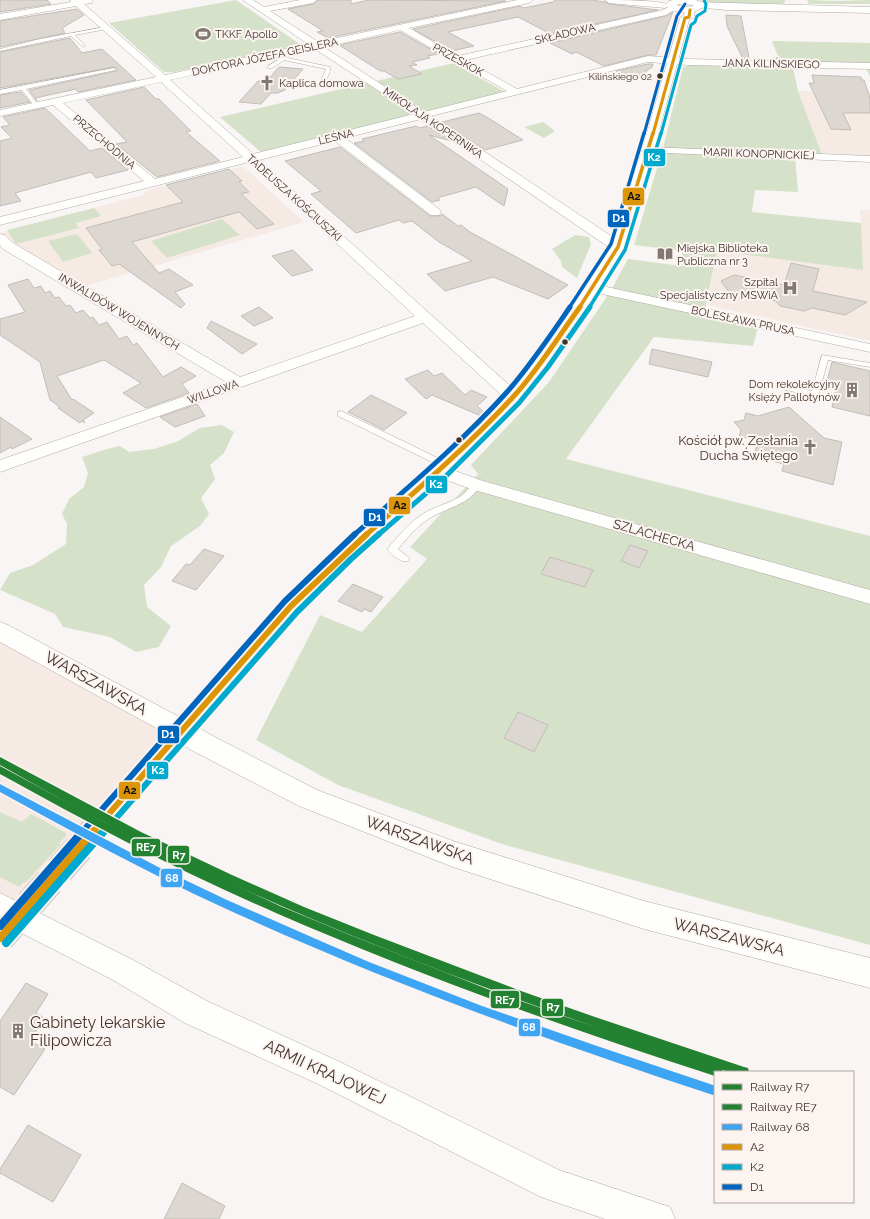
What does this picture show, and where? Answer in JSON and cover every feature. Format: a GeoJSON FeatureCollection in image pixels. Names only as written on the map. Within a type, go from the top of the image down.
{"type":"FeatureCollection","features":[{"type":"Feature","properties":{"kind":"main road"},"geometry":{"type":"LineString","coordinates":[[198,713],[310,587],[442,468],[513,397],[593,288],[618,247],[648,150],[685,6],[870,10]]}},
{"type":"Feature","properties":{"kind":"main road","name":"WARSZAWSKA"},"geometry":{"type":"LineString","coordinates":[[0,631],[176,727],[202,743],[308,798],[453,854],[644,915],[870,973]]}},
{"type":"Feature","properties":{"kind":"main road","name":"ARMII KRAJOWEJ"},"geometry":{"type":"LineString","coordinates":[[0,907],[123,970],[196,1012],[329,1073],[553,1184],[658,1219]]}},
{"type":"Feature","properties":{"kind":"street"},"geometry":{"type":"LineString","coordinates":[[0,17],[76,2],[95,0]]}},
{"type":"Feature","properties":{"kind":"street","name":"MIKOŁAJA KOPERNIKA"},"geometry":{"type":"LineString","coordinates":[[247,0],[422,115],[618,247]]}},
{"type":"Feature","properties":{"kind":"street"},"geometry":{"type":"LineString","coordinates":[[262,10],[313,0]]}},
{"type":"Feature","properties":{"kind":"street","name":"DOKTORA JÓZEFA GEISLERA"},"geometry":{"type":"LineString","coordinates":[[0,113],[281,56],[318,46],[529,0]]}},
{"type":"Feature","properties":{"kind":"street"},"geometry":{"type":"LineString","coordinates":[[609,0],[652,5],[685,6]]}},
{"type":"Feature","properties":{"kind":"street","name":"TADEUSZA KOŚCIUSZKI"},"geometry":{"type":"LineString","coordinates":[[76,2],[164,79],[250,159],[513,397]]}},
{"type":"Feature","properties":{"kind":"street","name":"SKŁADOWA"},"geometry":{"type":"LineString","coordinates":[[455,59],[666,12],[685,6]]}},
{"type":"Feature","properties":{"kind":"street","name":"PRZESKOK"},"geometry":{"type":"LineString","coordinates":[[402,28],[516,92]]}},
{"type":"Feature","properties":{"kind":"street","name":"LEŚNA"},"geometry":{"type":"LineString","coordinates":[[0,221],[640,60],[672,60]]}},
{"type":"Feature","properties":{"kind":"street","name":"JANA KILIŃSKIEGO"},"geometry":{"type":"LineString","coordinates":[[672,60],[870,66]]}},
{"type":"Feature","properties":{"kind":"street","name":"PRZECHODNIA"},"geometry":{"type":"LineString","coordinates":[[55,101],[152,183]]}},
{"type":"Feature","properties":{"kind":"street"},"geometry":{"type":"LineString","coordinates":[[337,137],[435,212]]}},
{"type":"Feature","properties":{"kind":"street","name":"MARII KONOPNICKIEJ"},"geometry":{"type":"LineString","coordinates":[[648,150],[870,159]]}},
{"type":"Feature","properties":{"kind":"street","name":"INWALIDÓW WOJENNYCH"},"geometry":{"type":"LineString","coordinates":[[0,238],[8,246],[239,383]]}},
{"type":"Feature","properties":{"kind":"street","name":"BOLESŁAWA PRUSA"},"geometry":{"type":"LineString","coordinates":[[593,288],[870,348]]}},
{"type":"Feature","properties":{"kind":"street","name":"WILLOWA"},"geometry":{"type":"LineString","coordinates":[[0,466],[426,317]]}},
{"type":"Feature","properties":{"kind":"street","name":"SZLACHECKA"},"geometry":{"type":"LineString","coordinates":[[442,468],[478,485],[870,597]]}},
{"type":"Feature","properties":{"kind":"lane"},"geometry":{"type":"LineString","coordinates":[[0,50],[22,46],[40,40],[105,28]]}},
{"type":"Feature","properties":{"kind":"lane"},"geometry":{"type":"LineString","coordinates":[[72,34],[83,46]]}},
{"type":"Feature","properties":{"kind":"lane"},"geometry":{"type":"LineString","coordinates":[[270,68],[281,56],[305,64],[328,68],[323,80]]}},
{"type":"Feature","properties":{"kind":"lane"},"geometry":{"type":"LineString","coordinates":[[0,92],[114,69]]}},
{"type":"Feature","properties":{"kind":"lane"},"geometry":{"type":"LineString","coordinates":[[23,88],[36,106]]}},
{"type":"Feature","properties":{"kind":"lane"},"geometry":{"type":"LineString","coordinates":[[788,388],[815,394],[825,358],[870,365]]}},
{"type":"Feature","properties":{"kind":"lane"},"geometry":{"type":"LineString","coordinates":[[341,414],[442,468]]}},
{"type":"Feature","properties":{"kind":"lane"},"geometry":{"type":"LineString","coordinates":[[405,559],[392,549],[413,527],[431,513],[466,498],[478,485]]}},
{"type":"Feature","properties":{"kind":"shaded area"},"geometry":{"type":"Polygon","coordinates":[[[798,91],[870,92],[870,156],[822,154],[798,91]]]}},
{"type":"Feature","properties":{"kind":"shaded area"},"geometry":{"type":"Polygon","coordinates":[[[244,167],[304,222],[82,287],[10,244],[0,233],[143,195],[147,190],[163,186],[169,188],[196,178],[244,167]]]}},
{"type":"Feature","properties":{"kind":"shaded area","name":"Szpital Specjalistyczny MSWiA"},"geometry":{"type":"Polygon","coordinates":[[[860,210],[870,210],[870,341],[707,305],[717,251],[861,223],[860,210]]]}},
{"type":"Feature","properties":{"kind":"shaded area"},"geometry":{"type":"Polygon","coordinates":[[[0,640],[176,727],[0,931],[0,640]]]}},
{"type":"Feature","properties":{"kind":"green space","name":"TKKF Apollo"},"geometry":{"type":"Polygon","coordinates":[[[236,0],[301,45],[174,72],[164,72],[109,23],[236,0]]]}},
{"type":"Feature","properties":{"kind":"green space"},"geometry":{"type":"Polygon","coordinates":[[[700,0],[785,0],[784,5],[709,3],[700,0]]]}},
{"type":"Feature","properties":{"kind":"green space"},"geometry":{"type":"Polygon","coordinates":[[[807,0],[870,0],[870,4],[809,4],[807,0]]]}},
{"type":"Feature","properties":{"kind":"green space"},"geometry":{"type":"Polygon","coordinates":[[[772,41],[870,43],[870,76],[865,66],[792,64],[798,91],[823,157],[795,156],[798,192],[755,190],[752,212],[861,223],[863,270],[717,251],[704,315],[758,327],[753,346],[654,337],[566,459],[870,536],[870,945],[502,844],[338,785],[256,740],[320,615],[362,632],[427,559],[410,547],[478,474],[471,465],[549,382],[610,292],[628,259],[682,266],[682,251],[634,245],[663,148],[683,67],[713,59],[780,61],[772,41]]]}},
{"type":"Feature","properties":{"kind":"green space"},"geometry":{"type":"Polygon","coordinates":[[[454,63],[505,92],[262,153],[220,117],[454,63]]]}},
{"type":"Feature","properties":{"kind":"green space"},"geometry":{"type":"Polygon","coordinates":[[[543,122],[555,131],[544,138],[524,127],[543,122]]]}},
{"type":"Feature","properties":{"kind":"green space"},"geometry":{"type":"Polygon","coordinates":[[[94,208],[101,216],[76,223],[79,228],[16,244],[7,230],[94,208]]]}},
{"type":"Feature","properties":{"kind":"green space"},"geometry":{"type":"Polygon","coordinates":[[[222,219],[240,235],[167,258],[151,241],[222,219]]]}},
{"type":"Feature","properties":{"kind":"green space"},"geometry":{"type":"Polygon","coordinates":[[[77,234],[92,253],[63,262],[48,241],[77,234]]]}},
{"type":"Feature","properties":{"kind":"green space"},"geometry":{"type":"Polygon","coordinates":[[[575,235],[589,237],[591,244],[577,278],[562,267],[561,261],[552,249],[575,235]]]}},
{"type":"Feature","properties":{"kind":"green space"},"geometry":{"type":"Polygon","coordinates":[[[221,425],[234,432],[224,453],[210,465],[215,479],[201,498],[209,514],[200,526],[171,546],[161,567],[144,585],[147,607],[171,626],[159,647],[136,652],[110,637],[63,627],[55,614],[0,590],[10,573],[33,565],[66,544],[67,524],[62,514],[69,499],[84,487],[88,473],[82,457],[120,446],[129,452],[154,449],[178,441],[200,428],[221,425]]]}},
{"type":"Feature","properties":{"kind":"green space"},"geometry":{"type":"Polygon","coordinates":[[[0,812],[22,822],[31,814],[66,833],[66,836],[59,843],[61,844],[26,882],[19,887],[0,877],[0,812]]]}},
{"type":"Feature","properties":{"kind":"building"},"geometry":{"type":"Polygon","coordinates":[[[0,0],[47,0],[51,4],[0,12],[0,0]]]}},
{"type":"Feature","properties":{"kind":"building"},"geometry":{"type":"Polygon","coordinates":[[[318,0],[351,0],[351,4],[369,0],[506,1],[328,38],[317,32],[323,31],[288,9],[313,4],[318,0]]]}},
{"type":"Feature","properties":{"kind":"building"},"geometry":{"type":"Polygon","coordinates":[[[555,0],[592,0],[609,4],[658,10],[551,34],[518,17],[448,32],[474,46],[452,51],[413,29],[520,6],[524,8],[553,2],[555,0]]]}},
{"type":"Feature","properties":{"kind":"building"},"geometry":{"type":"Polygon","coordinates":[[[77,9],[84,15],[62,28],[65,33],[0,47],[0,21],[77,9]]]}},
{"type":"Feature","properties":{"kind":"building"},"geometry":{"type":"Polygon","coordinates":[[[673,12],[656,55],[648,55],[604,66],[576,52],[572,54],[550,43],[666,16],[673,12]]]}},
{"type":"Feature","properties":{"kind":"building"},"geometry":{"type":"Polygon","coordinates":[[[726,15],[741,16],[749,58],[743,59],[727,26],[726,15]]]}},
{"type":"Feature","properties":{"kind":"building"},"geometry":{"type":"Polygon","coordinates":[[[400,32],[439,54],[427,56],[430,58],[412,62],[417,65],[409,66],[422,74],[398,79],[384,71],[377,69],[339,45],[400,32]]]}},
{"type":"Feature","properties":{"kind":"building"},"geometry":{"type":"Polygon","coordinates":[[[70,38],[82,53],[102,49],[136,80],[78,92],[76,89],[35,98],[37,101],[29,90],[118,70],[114,67],[0,88],[0,52],[70,38]]]}},
{"type":"Feature","properties":{"kind":"building"},"geometry":{"type":"Polygon","coordinates":[[[653,64],[652,67],[637,78],[616,71],[653,64]]]}},
{"type":"Feature","properties":{"kind":"building"},"geometry":{"type":"Polygon","coordinates":[[[279,67],[303,69],[285,90],[278,93],[271,93],[261,104],[239,102],[258,81],[266,82],[279,67]]]}},
{"type":"Feature","properties":{"kind":"building"},"geometry":{"type":"Polygon","coordinates":[[[812,75],[861,77],[862,80],[864,80],[870,98],[870,113],[843,113],[851,130],[831,129],[809,83],[814,83],[812,75]]]}},
{"type":"Feature","properties":{"kind":"building"},"geometry":{"type":"Polygon","coordinates":[[[144,87],[156,99],[159,99],[191,131],[186,132],[220,161],[157,177],[116,144],[127,142],[86,100],[144,87]]]}},
{"type":"Feature","properties":{"kind":"building"},"geometry":{"type":"Polygon","coordinates":[[[21,92],[30,102],[0,108],[0,95],[21,92]]]}},
{"type":"Feature","properties":{"kind":"building"},"geometry":{"type":"Polygon","coordinates":[[[45,108],[90,151],[102,148],[128,170],[96,178],[91,172],[15,193],[21,201],[0,206],[0,141],[12,138],[1,127],[10,125],[3,117],[45,108]]]}},
{"type":"Feature","properties":{"kind":"building"},"geometry":{"type":"Polygon","coordinates":[[[479,113],[523,140],[485,150],[442,122],[479,113]]]}},
{"type":"Feature","properties":{"kind":"building"},"geometry":{"type":"Polygon","coordinates":[[[416,126],[419,128],[428,126],[451,141],[429,135],[508,189],[504,206],[476,187],[437,198],[440,200],[432,202],[354,143],[364,141],[362,139],[416,126]]]}},
{"type":"Feature","properties":{"kind":"building"},"geometry":{"type":"Polygon","coordinates":[[[340,147],[430,216],[439,216],[442,214],[458,226],[461,225],[470,232],[568,285],[548,299],[493,277],[445,291],[427,274],[472,261],[439,242],[412,221],[403,223],[399,220],[356,233],[311,194],[321,191],[285,161],[340,147]]]}},
{"type":"Feature","properties":{"kind":"building"},"geometry":{"type":"Polygon","coordinates":[[[229,169],[242,181],[239,182],[249,192],[241,194],[274,224],[257,229],[239,212],[132,242],[159,273],[169,269],[193,285],[175,292],[185,304],[181,308],[119,264],[112,266],[99,250],[102,249],[86,228],[183,202],[166,185],[229,169]]]}},
{"type":"Feature","properties":{"kind":"building"},"geometry":{"type":"Polygon","coordinates":[[[293,250],[313,270],[292,276],[272,256],[293,250]]]}},
{"type":"Feature","properties":{"kind":"building"},"geometry":{"type":"Polygon","coordinates":[[[791,263],[819,269],[813,291],[867,302],[845,315],[812,308],[804,311],[780,306],[776,301],[728,291],[721,281],[734,275],[784,285],[791,263]]]}},
{"type":"Feature","properties":{"kind":"building"},"geometry":{"type":"Polygon","coordinates":[[[28,279],[34,288],[41,286],[45,293],[50,291],[55,298],[59,297],[66,306],[70,305],[76,313],[83,310],[90,318],[93,317],[99,325],[107,322],[119,339],[127,336],[133,345],[137,343],[163,377],[181,367],[196,376],[182,384],[189,393],[146,408],[123,393],[141,383],[104,360],[57,376],[72,400],[73,399],[94,413],[83,420],[85,423],[82,421],[80,423],[58,408],[60,407],[50,400],[40,362],[0,335],[0,319],[25,312],[8,285],[28,279]]]}},
{"type":"Feature","properties":{"kind":"building"},"geometry":{"type":"Polygon","coordinates":[[[259,307],[273,318],[254,326],[241,316],[259,307]]]}},
{"type":"Feature","properties":{"kind":"building"},"geometry":{"type":"Polygon","coordinates":[[[211,321],[257,344],[242,354],[207,328],[211,321]]]}},
{"type":"Feature","properties":{"kind":"building"},"geometry":{"type":"Polygon","coordinates":[[[652,349],[712,362],[708,377],[649,364],[652,349]]]}},
{"type":"Feature","properties":{"kind":"building","name":"Dom rekolekcyjny Księży Pallotynów"},"geometry":{"type":"Polygon","coordinates":[[[832,362],[870,371],[870,416],[832,407],[837,383],[827,381],[832,362]]]}},
{"type":"Feature","properties":{"kind":"building"},"geometry":{"type":"Polygon","coordinates":[[[428,370],[434,376],[442,373],[465,395],[471,390],[487,397],[477,406],[485,413],[481,416],[432,395],[426,399],[405,379],[428,370]]]}},
{"type":"Feature","properties":{"kind":"building"},"geometry":{"type":"Polygon","coordinates":[[[371,395],[407,413],[384,430],[348,412],[371,395]]]}},
{"type":"Feature","properties":{"kind":"building"},"geometry":{"type":"Polygon","coordinates":[[[197,404],[205,416],[175,427],[160,417],[197,404]]]}},
{"type":"Feature","properties":{"kind":"building","name":"Kościół pw. Zesłania Ducha Świętego"},"geometry":{"type":"Polygon","coordinates":[[[789,407],[824,438],[842,442],[833,485],[782,471],[784,464],[753,456],[759,441],[739,436],[741,430],[734,422],[744,420],[746,413],[758,416],[789,407]]]}},
{"type":"Feature","properties":{"kind":"building"},"geometry":{"type":"Polygon","coordinates":[[[0,417],[32,439],[0,453],[0,417]]]}},
{"type":"Feature","properties":{"kind":"building"},"geometry":{"type":"Polygon","coordinates":[[[630,545],[648,551],[639,568],[621,561],[630,545]]]}},
{"type":"Feature","properties":{"kind":"building"},"geometry":{"type":"Polygon","coordinates":[[[204,549],[224,556],[196,590],[172,581],[186,564],[190,565],[204,549]]]}},
{"type":"Feature","properties":{"kind":"building"},"geometry":{"type":"Polygon","coordinates":[[[550,557],[593,570],[585,587],[541,574],[550,557]]]}},
{"type":"Feature","properties":{"kind":"building"},"geometry":{"type":"Polygon","coordinates":[[[353,584],[383,597],[371,612],[364,609],[362,612],[338,601],[353,584]]]}},
{"type":"Feature","properties":{"kind":"building"},"geometry":{"type":"Polygon","coordinates":[[[518,712],[548,725],[534,752],[504,738],[518,712]]]}},
{"type":"Feature","properties":{"kind":"building","name":"Gabinety lekarskie Filipowicza"},"geometry":{"type":"Polygon","coordinates":[[[26,983],[48,994],[36,1013],[44,1018],[30,1041],[45,1049],[14,1095],[0,1087],[0,1021],[26,983]]]}},
{"type":"Feature","properties":{"kind":"building"},"geometry":{"type":"Polygon","coordinates":[[[28,1125],[81,1155],[53,1202],[0,1173],[0,1169],[28,1125]]]}},
{"type":"Feature","properties":{"kind":"building"},"geometry":{"type":"Polygon","coordinates":[[[182,1183],[225,1206],[219,1219],[164,1219],[182,1183]]]}},
{"type":"Feature","properties":{"kind":"tunnel"},"geometry":{"type":"LineString","coordinates":[[93,832],[198,713]]}},
{"type":"Feature","properties":{"kind":"tunnel"},"geometry":{"type":"LineString","coordinates":[[0,938],[94,831]]}},
{"type":"Feature","properties":{"kind":"rail line","name":"R7"},"geometry":{"type":"LineString","coordinates":[[0,761],[78,804],[158,845],[301,910],[447,969],[669,1048],[741,1071]]}},
{"type":"Feature","properties":{"kind":"rail line","name":"RE7"},"geometry":{"type":"LineString","coordinates":[[0,770],[101,825],[277,909],[422,969],[569,1023],[715,1071]]}},
{"type":"Feature","properties":{"kind":"rail line","name":"68"},"geometry":{"type":"LineString","coordinates":[[0,788],[159,872],[313,943],[425,989],[482,1010],[713,1090]]}},
{"type":"Feature","properties":{"kind":"transit line","name":"K2"},"geometry":{"type":"LineString","coordinates":[[6,943],[297,612],[351,559],[445,477],[519,403],[548,367],[600,293],[625,250],[656,152],[691,25],[695,22],[697,16],[705,11],[706,4],[704,0]]}},
{"type":"Feature","properties":{"kind":"transit line","name":"D1"},"geometry":{"type":"LineString","coordinates":[[0,926],[285,601],[341,547],[434,465],[507,392],[535,357],[586,284],[611,244],[677,16],[685,4]]}},
{"type":"Feature","properties":{"kind":"transit line","name":"A2"},"geometry":{"type":"LineString","coordinates":[[0,938],[291,606],[346,553],[439,471],[513,397],[541,362],[593,288],[618,247],[648,150],[685,18],[689,17],[690,10]]}},
{"type":"Feature","properties":{"kind":"place","name":"TKKF Apollo"},"geometry":{"type":"Point","coordinates":[203,34]}},
{"type":"Feature","properties":{"kind":"place","name":"Kilińskiego 02"},"geometry":{"type":"Point","coordinates":[660,76]}},
{"type":"Feature","properties":{"kind":"place","name":"Kaplica domowa"},"geometry":{"type":"Point","coordinates":[267,83]}},
{"type":"Feature","properties":{"kind":"place","name":"Miejska Biblioteka Publiczna nr 3"},"geometry":{"type":"Point","coordinates":[665,254]}},
{"type":"Feature","properties":{"kind":"place","name":"Szpital Specjalistyczny MSWiA"},"geometry":{"type":"Point","coordinates":[790,288]}},
{"type":"Feature","properties":{"kind":"place","name":"Dom rekolekcyjny Księży Pallotynów"},"geometry":{"type":"Point","coordinates":[852,390]}},
{"type":"Feature","properties":{"kind":"place","name":"Kościół pw. Zesłania Ducha Świętego"},"geometry":{"type":"Point","coordinates":[810,447]}},
{"type":"Feature","properties":{"kind":"place","name":"Gabinety lekarskie Filipowicza"},"geometry":{"type":"Point","coordinates":[18,1031]}}]}
